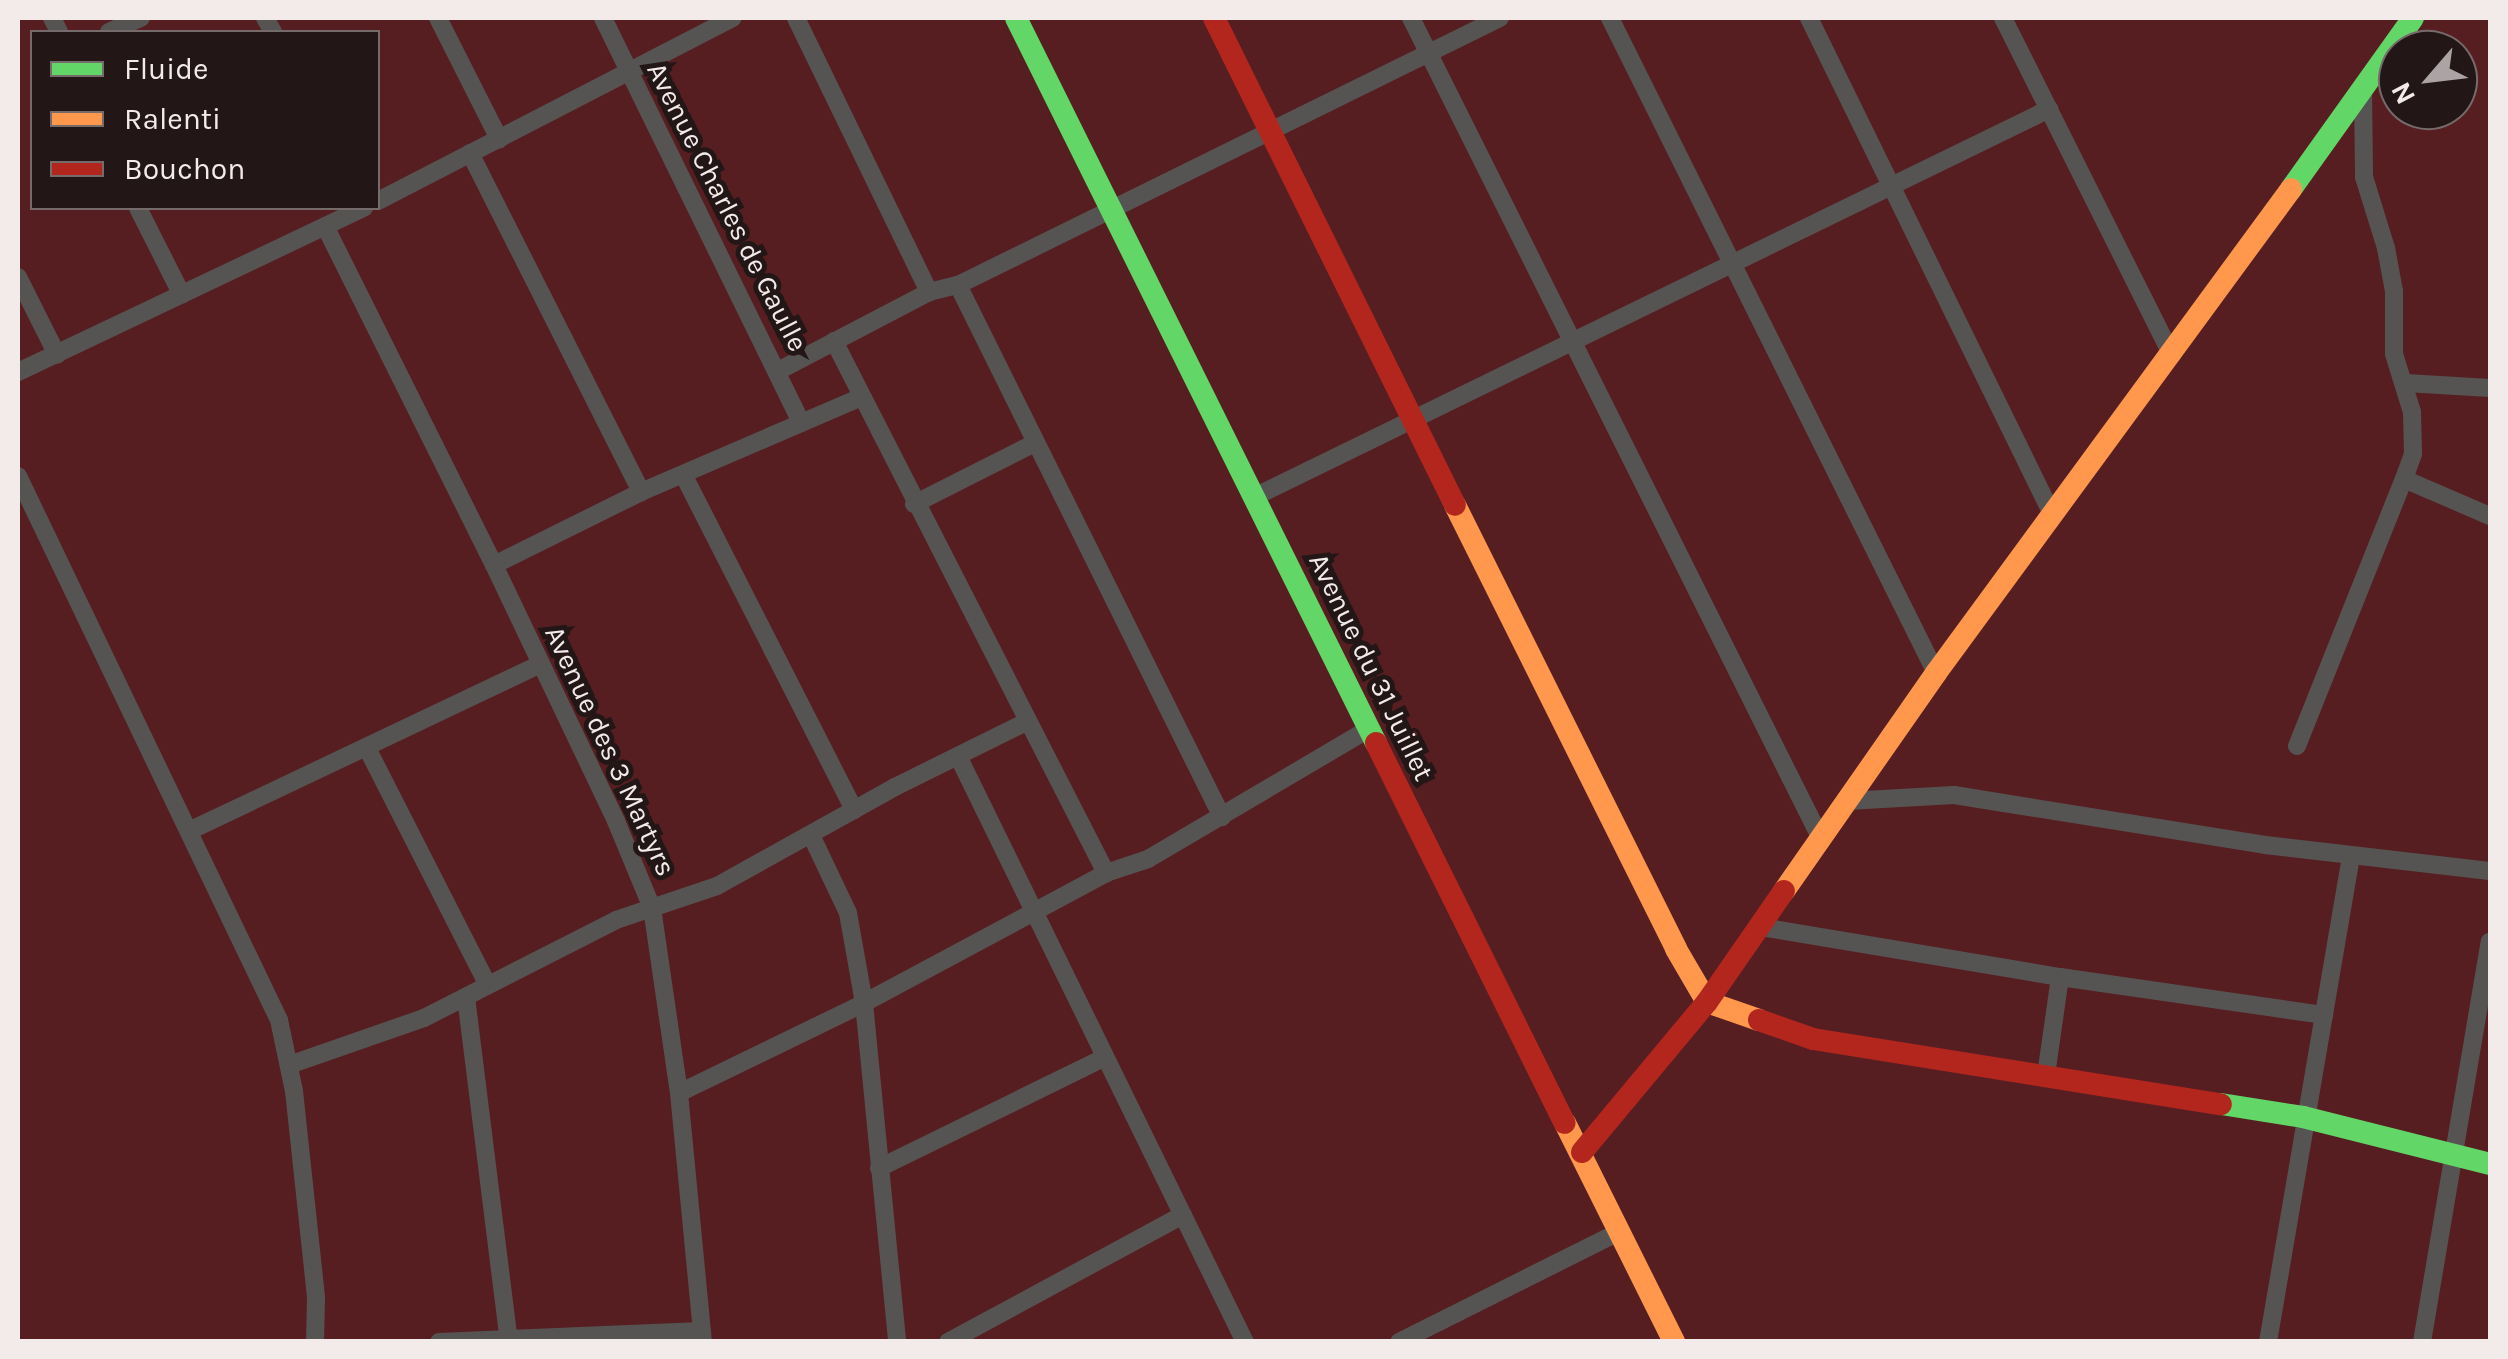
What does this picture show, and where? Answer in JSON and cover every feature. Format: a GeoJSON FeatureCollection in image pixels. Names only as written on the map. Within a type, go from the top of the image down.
{"type":"FeatureCollection","features":[{"type":"Feature","properties":{"kind":"street"},"geometry":{"type":"LineString","coordinates":[[113,30],[140,18]]}},
{"type":"Feature","properties":{"kind":"street"},"geometry":{"type":"LineString","coordinates":[[438,18],[499,139]]}},
{"type":"Feature","properties":{"kind":"street","name":"Avenue Charles de Gaulle"},"geometry":{"type":"LineString","coordinates":[[603,18],[800,421]]}},
{"type":"Feature","properties":{"kind":"street"},"geometry":{"type":"LineString","coordinates":[[380,200],[733,18]]}},
{"type":"Feature","properties":{"kind":"street"},"geometry":{"type":"LineString","coordinates":[[796,18],[930,292]]}},
{"type":"Feature","properties":{"kind":"street","name":"Avenue du 31 Juillet"},"geometry":{"type":"LineString","coordinates":[[1016,18],[1674,1342]]}},
{"type":"Feature","properties":{"kind":"street"},"geometry":{"type":"LineString","coordinates":[[1214,18],[1676,948],[1707,1002],[1813,1039],[2303,1117],[2490,1164]]}},
{"type":"Feature","properties":{"kind":"street"},"geometry":{"type":"LineString","coordinates":[[1411,18],[1570,344],[1820,838]]}},
{"type":"Feature","properties":{"kind":"street"},"geometry":{"type":"LineString","coordinates":[[778,372],[930,292],[958,285],[1500,18]]}},
{"type":"Feature","properties":{"kind":"street"},"geometry":{"type":"LineString","coordinates":[[1610,18],[1936,672]]}},
{"type":"Feature","properties":{"kind":"street"},"geometry":{"type":"LineString","coordinates":[[1809,18],[2052,514]]}},
{"type":"Feature","properties":{"kind":"street"},"geometry":{"type":"LineString","coordinates":[[2002,18],[2172,355]]}},
{"type":"Feature","properties":{"kind":"street"},"geometry":{"type":"LineString","coordinates":[[1582,1152],[1707,1002],[1761,928],[1936,672],[2172,355],[2363,91],[2408,20]]}},
{"type":"Feature","properties":{"kind":"street"},"geometry":{"type":"LineString","coordinates":[[2296,746],[2414,454],[2406,383],[2394,354],[2394,291],[2386,248],[2364,178],[2363,91]]}},
{"type":"Feature","properties":{"kind":"street"},"geometry":{"type":"LineString","coordinates":[[1254,497],[2048,109]]}},
{"type":"Feature","properties":{"kind":"street"},"geometry":{"type":"LineString","coordinates":[[470,153],[642,492]]}},
{"type":"Feature","properties":{"kind":"street"},"geometry":{"type":"LineString","coordinates":[[139,210],[182,295]]}},
{"type":"Feature","properties":{"kind":"street"},"geometry":{"type":"LineString","coordinates":[[18,372],[360,210]]}},
{"type":"Feature","properties":{"kind":"street","name":"Avenue des 3 Martyrs"},"geometry":{"type":"LineString","coordinates":[[325,226],[494,565],[652,908],[680,1093],[702,1336]]}},
{"type":"Feature","properties":{"kind":"street"},"geometry":{"type":"LineString","coordinates":[[18,277],[57,355]]}},
{"type":"Feature","properties":{"kind":"street"},"geometry":{"type":"LineString","coordinates":[[958,285],[1222,817]]}},
{"type":"Feature","properties":{"kind":"street"},"geometry":{"type":"LineString","coordinates":[[834,342],[859,398],[1106,873]]}},
{"type":"Feature","properties":{"kind":"street"},"geometry":{"type":"LineString","coordinates":[[2406,383],[2490,388]]}},
{"type":"Feature","properties":{"kind":"street"},"geometry":{"type":"LineString","coordinates":[[494,565],[642,492],[859,398]]}},
{"type":"Feature","properties":{"kind":"street"},"geometry":{"type":"LineString","coordinates":[[914,504],[1034,443]]}},
{"type":"Feature","properties":{"kind":"street"},"geometry":{"type":"LineString","coordinates":[[18,476],[266,988],[289,1065],[316,1298],[315,1342]]}},
{"type":"Feature","properties":{"kind":"street"},"geometry":{"type":"LineString","coordinates":[[684,476],[854,810]]}},
{"type":"Feature","properties":{"kind":"street"},"geometry":{"type":"LineString","coordinates":[[2404,479],[2490,516]]}},
{"type":"Feature","properties":{"kind":"street"},"geometry":{"type":"LineString","coordinates":[[189,831],[540,664]]}},
{"type":"Feature","properties":{"kind":"street"},"geometry":{"type":"LineString","coordinates":[[289,1065],[424,1018],[616,920],[717,886],[1026,722]]}},
{"type":"Feature","properties":{"kind":"street"},"geometry":{"type":"LineString","coordinates":[[680,1093],[864,1003],[1106,873],[1148,858],[1367,730]]}},
{"type":"Feature","properties":{"kind":"street"},"geometry":{"type":"LineString","coordinates":[[367,748],[488,985]]}},
{"type":"Feature","properties":{"kind":"street"},"geometry":{"type":"LineString","coordinates":[[958,756],[1245,1342]]}},
{"type":"Feature","properties":{"kind":"street"},"geometry":{"type":"LineString","coordinates":[[1847,800],[1954,795],[2162,830],[2490,871]]}},
{"type":"Feature","properties":{"kind":"street"},"geometry":{"type":"LineString","coordinates":[[811,835],[848,913],[864,1003],[898,1342]]}},
{"type":"Feature","properties":{"kind":"street"},"geometry":{"type":"LineString","coordinates":[[2268,1342],[2303,1117],[2351,856]]}},
{"type":"Feature","properties":{"kind":"street"},"geometry":{"type":"LineString","coordinates":[[1761,928],[2324,1015]]}},
{"type":"Feature","properties":{"kind":"street"},"geometry":{"type":"LineString","coordinates":[[2422,1342],[2486,1013],[2490,942]]}},
{"type":"Feature","properties":{"kind":"street"},"geometry":{"type":"LineString","coordinates":[[2046,1075],[2060,977]]}},
{"type":"Feature","properties":{"kind":"street"},"geometry":{"type":"LineString","coordinates":[[466,997],[508,1336]]}},
{"type":"Feature","properties":{"kind":"street"},"geometry":{"type":"LineString","coordinates":[[879,1168],[1104,1058]]}},
{"type":"Feature","properties":{"kind":"street"},"geometry":{"type":"LineString","coordinates":[[948,1342],[1182,1215]]}},
{"type":"Feature","properties":{"kind":"street"},"geometry":{"type":"LineString","coordinates":[[1399,1342],[1621,1232]]}},
{"type":"Feature","properties":{"kind":"street"},"geometry":{"type":"LineString","coordinates":[[439,1342],[508,1336],[702,1336]]}},
{"type":"Feature","properties":{"kind":"shaded area"},"geometry":{"type":"Polygon","coordinates":[[[18,18],[2490,18],[2490,1341],[18,1341],[18,18]]]}},
{"type":"Feature","properties":{"kind":"traffic: fast"},"geometry":{"type":"LineString","coordinates":[[1016,18],[1376,743]]}},
{"type":"Feature","properties":{"kind":"traffic: fast"},"geometry":{"type":"LineString","coordinates":[[2291,189],[2413,18]]}},
{"type":"Feature","properties":{"kind":"traffic: fast"},"geometry":{"type":"LineString","coordinates":[[2221,1104],[2303,1117],[2490,1164]]}},
{"type":"Feature","properties":{"kind":"traffic: slow"},"geometry":{"type":"LineString","coordinates":[[1784,891],[1936,673],[2291,189]]}},
{"type":"Feature","properties":{"kind":"traffic: slow"},"geometry":{"type":"LineString","coordinates":[[1455,505],[1676,949],[1707,1002],[1759,1020]]}},
{"type":"Feature","properties":{"kind":"traffic: slow"},"geometry":{"type":"LineString","coordinates":[[1565,1123],[1674,1342]]}},
{"type":"Feature","properties":{"kind":"traffic: jam"},"geometry":{"type":"LineString","coordinates":[[1214,18],[1455,505]]}},
{"type":"Feature","properties":{"kind":"traffic: jam"},"geometry":{"type":"LineString","coordinates":[[1376,743],[1565,1123]]}},
{"type":"Feature","properties":{"kind":"traffic: jam"},"geometry":{"type":"LineString","coordinates":[[1582,1152],[1707,1002],[1784,891]]}},
{"type":"Feature","properties":{"kind":"traffic: jam"},"geometry":{"type":"LineString","coordinates":[[1759,1020],[1813,1039],[2221,1104]]}}]}
